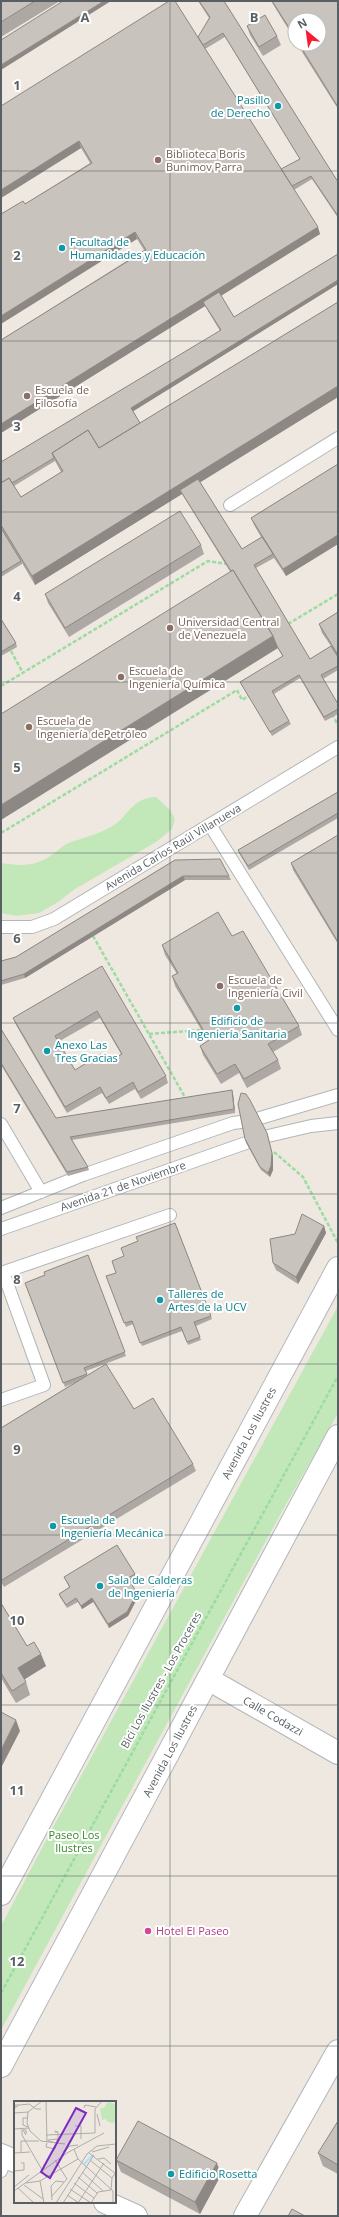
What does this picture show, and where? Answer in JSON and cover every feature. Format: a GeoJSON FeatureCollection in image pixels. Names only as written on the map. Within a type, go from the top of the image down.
{"type":"FeatureCollection","features":[{"type":"Feature","properties":{"kind":"main road","name":"Avenida Los Ilustres"},"geometry":{"type":"LineString","coordinates":[[1,1894],[338,1268]]}},
{"type":"Feature","properties":{"kind":"main road","name":"Avenida Los Ilustres"},"geometry":{"type":"LineString","coordinates":[[1,2066],[338,1436]]}},
{"type":"Feature","properties":{"kind":"main road","name":"Calle Codazzi"},"geometry":{"type":"LineString","coordinates":[[208,1679],[338,1753]]}},
{"type":"Feature","properties":{"kind":"main road"},"geometry":{"type":"LineString","coordinates":[[244,2216],[338,2051]]}},
{"type":"Feature","properties":{"kind":"main road"},"geometry":{"type":"LineString","coordinates":[[107,2203],[136,2216]]}},
{"type":"Feature","properties":{"kind":"lane"},"geometry":{"type":"LineString","coordinates":[[230,505],[338,438]]}},
{"type":"Feature","properties":{"kind":"lane","name":"Avenida Carlos Raúl Villanueva"},"geometry":{"type":"LineString","coordinates":[[1,927],[32,927],[54,919],[338,747]]}},
{"type":"Feature","properties":{"kind":"lane"},"geometry":{"type":"LineString","coordinates":[[210,825],[338,1030]]}},
{"type":"Feature","properties":{"kind":"lane"},"geometry":{"type":"LineString","coordinates":[[260,1118],[338,1095]]}},
{"type":"Feature","properties":{"kind":"lane","name":"Avenida 21 de Noviembre"},"geometry":{"type":"LineString","coordinates":[[1,1208],[41,1192],[233,1123],[241,1122]]}},
{"type":"Feature","properties":{"kind":"lane"},"geometry":{"type":"LineString","coordinates":[[1,1124],[41,1192]]}},
{"type":"Feature","properties":{"kind":"lane"},"geometry":{"type":"LineString","coordinates":[[268,1136],[311,1126],[338,1124]]}},
{"type":"Feature","properties":{"kind":"lane","name":"Avenida 21 de Noviembre"},"geometry":{"type":"LineString","coordinates":[[1,1229],[246,1143]]}},
{"type":"Feature","properties":{"kind":"lane"},"geometry":{"type":"LineString","coordinates":[[1,1400],[44,1385],[2,1272],[170,1215]]}},
{"type":"Feature","properties":{"kind":"path"},"geometry":{"type":"LineString","coordinates":[[1,686],[208,561],[233,565]]}},
{"type":"Feature","properties":{"kind":"path"},"geometry":{"type":"LineString","coordinates":[[287,625],[338,594]]}},
{"type":"Feature","properties":{"kind":"path"},"geometry":{"type":"LineString","coordinates":[[11,651],[23,673]]}},
{"type":"Feature","properties":{"kind":"path"},"geometry":{"type":"LineString","coordinates":[[1,833],[236,690],[242,700],[254,693]]}},
{"type":"Feature","properties":{"kind":"path"},"geometry":{"type":"LineString","coordinates":[[330,710],[338,725]]}},
{"type":"Feature","properties":{"kind":"path"},"geometry":{"type":"LineString","coordinates":[[93,936],[188,1101]]}},
{"type":"Feature","properties":{"kind":"path"},"geometry":{"type":"LineString","coordinates":[[149,1034],[201,1030]]}},
{"type":"Feature","properties":{"kind":"path"},"geometry":{"type":"LineString","coordinates":[[272,1150],[302,1176],[338,1243]]}},
{"type":"Feature","properties":{"kind":"path","name":"Bici Los Ilustres - Los Proceres"},"geometry":{"type":"LineString","coordinates":[[1,1993],[129,1755],[338,1376]]}},
{"type":"Feature","properties":{"kind":"green space"},"geometry":{"type":"Polygon","coordinates":[[[156,797],[170,810],[175,819],[172,829],[156,842],[75,889],[58,902],[39,913],[16,916],[1,913],[1,863],[22,865],[41,861],[68,843],[93,835],[114,825],[136,803],[148,798],[156,797]]]}},
{"type":"Feature","properties":{"kind":"green space","name":"Paseo Los Ilustres"},"geometry":{"type":"Polygon","coordinates":[[[338,1306],[338,1413],[280,1515],[1,2030],[1,1926],[51,1831],[338,1306]]]}},
{"type":"Feature","properties":{"kind":"building"},"geometry":{"type":"Polygon","coordinates":[[[1,1],[35,1],[1,22],[1,1]]]}},
{"type":"Feature","properties":{"kind":"building"},"geometry":{"type":"Polygon","coordinates":[[[63,1],[104,1],[1,65],[1,40],[63,1]]]}},
{"type":"Feature","properties":{"kind":"building"},"geometry":{"type":"Polygon","coordinates":[[[169,1],[175,1],[318,227],[1,424],[1,340],[146,250],[135,232],[1,316],[1,214],[23,201],[25,204],[92,163],[79,141],[1,190],[1,106],[169,1]]]}},
{"type":"Feature","properties":{"kind":"building","name":"Pasillo de Derecho"},"geometry":{"type":"Polygon","coordinates":[[[199,1],[224,1],[338,182],[338,216],[311,176],[292,186],[281,169],[300,159],[223,33],[203,45],[198,37],[210,17],[199,1]]]}},
{"type":"Feature","properties":{"kind":"building"},"geometry":{"type":"Polygon","coordinates":[[[272,1],[338,1],[338,107],[304,52],[327,52],[327,12],[287,12],[287,24],[272,1]]]}},
{"type":"Feature","properties":{"kind":"building"},"geometry":{"type":"Polygon","coordinates":[[[265,15],[277,36],[259,47],[247,26],[265,15]]]}},
{"type":"Feature","properties":{"kind":"building"},"geometry":{"type":"Polygon","coordinates":[[[338,254],[338,280],[131,408],[140,423],[99,448],[88,430],[52,453],[54,458],[12,483],[9,478],[1,483],[1,462],[221,330],[203,302],[219,292],[234,317],[338,254]]]}},
{"type":"Feature","properties":{"kind":"building"},"geometry":{"type":"Polygon","coordinates":[[[338,302],[338,386],[32,576],[1,525],[1,483],[9,478],[21,497],[63,471],[52,453],[88,430],[99,448],[338,302]]]}},
{"type":"Feature","properties":{"kind":"building"},"geometry":{"type":"Polygon","coordinates":[[[338,464],[338,535],[283,569],[251,518],[338,464]]]}},
{"type":"Feature","properties":{"kind":"building"},"geometry":{"type":"Polygon","coordinates":[[[198,479],[242,549],[262,537],[273,554],[254,565],[310,659],[331,646],[338,657],[338,666],[321,675],[338,704],[338,709],[324,717],[299,675],[272,691],[289,721],[270,732],[240,682],[283,656],[273,636],[233,570],[231,571],[180,490],[198,479]]]}},
{"type":"Feature","properties":{"kind":"building"},"geometry":{"type":"Polygon","coordinates":[[[180,511],[201,545],[65,628],[45,594],[180,511]]]}},
{"type":"Feature","properties":{"kind":"building"},"geometry":{"type":"Polygon","coordinates":[[[1,528],[21,561],[1,573],[1,528]]]}},
{"type":"Feature","properties":{"kind":"building"},"geometry":{"type":"Polygon","coordinates":[[[233,570],[273,636],[1,805],[1,714],[233,570]]]}},
{"type":"Feature","properties":{"kind":"building"},"geometry":{"type":"Polygon","coordinates":[[[338,612],[338,655],[319,624],[338,612]]]}},
{"type":"Feature","properties":{"kind":"building"},"geometry":{"type":"Polygon","coordinates":[[[1,619],[16,643],[1,652],[1,619]]]}},
{"type":"Feature","properties":{"kind":"building"},"geometry":{"type":"Polygon","coordinates":[[[338,792],[338,813],[248,866],[238,850],[338,792]]]}},
{"type":"Feature","properties":{"kind":"building"},"geometry":{"type":"Polygon","coordinates":[[[338,835],[338,942],[291,863],[338,835]]]}},
{"type":"Feature","properties":{"kind":"building"},"geometry":{"type":"Polygon","coordinates":[[[220,859],[229,876],[183,876],[24,974],[1,981],[1,961],[16,957],[175,860],[220,859]]]}},
{"type":"Feature","properties":{"kind":"building","name":"Edificio de Ingeniería Sanitaria"},"geometry":{"type":"Polygon","coordinates":[[[218,912],[232,936],[243,931],[299,1026],[268,1044],[278,1060],[244,1079],[235,1064],[217,1074],[200,1046],[209,1040],[172,976],[178,973],[162,945],[218,912]]]}},
{"type":"Feature","properties":{"kind":"building","name":"Anexo Las Tres Gracias"},"geometry":{"type":"Polygon","coordinates":[[[102,966],[166,1076],[138,1092],[133,1082],[106,1098],[100,1087],[65,1107],[13,1018],[102,966]],[[97,1011],[55,1036],[75,1070],[101,1054],[106,1063],[122,1054],[97,1011]]]}},
{"type":"Feature","properties":{"kind":"building"},"geometry":{"type":"Polygon","coordinates":[[[1,1029],[56,1118],[232,1090],[234,1109],[70,1137],[88,1167],[67,1172],[1,1063],[1,1029]]]}},
{"type":"Feature","properties":{"kind":"building"},"geometry":{"type":"Polygon","coordinates":[[[241,1093],[246,1094],[250,1100],[267,1133],[272,1153],[271,1166],[268,1173],[260,1167],[245,1139],[238,1104],[241,1093]]]}},
{"type":"Feature","properties":{"kind":"building"},"geometry":{"type":"Polygon","coordinates":[[[302,1214],[324,1226],[296,1277],[273,1263],[270,1239],[295,1234],[302,1214]]]}},
{"type":"Feature","properties":{"kind":"building","name":"Talleres de Artes de la UCV"},"geometry":{"type":"Polygon","coordinates":[[[175,1223],[211,1316],[194,1322],[200,1337],[187,1342],[181,1327],[140,1343],[132,1321],[124,1323],[106,1276],[116,1273],[112,1261],[124,1256],[121,1248],[138,1241],[136,1237],[175,1223]]]}},
{"type":"Feature","properties":{"kind":"building"},"geometry":{"type":"Polygon","coordinates":[[[88,1255],[125,1352],[84,1368],[87,1374],[63,1383],[25,1283],[45,1275],[44,1272],[88,1255]]]}},
{"type":"Feature","properties":{"kind":"building","name":"Escuela de Ingeniería Mecánica"},"geometry":{"type":"Polygon","coordinates":[[[106,1364],[134,1409],[153,1398],[193,1464],[2,1580],[1,1428],[106,1364]]]}},
{"type":"Feature","properties":{"kind":"building","name":"Sala de Calderas de Ingeniería"},"geometry":{"type":"Polygon","coordinates":[[[117,1545],[135,1574],[128,1578],[137,1593],[127,1612],[108,1624],[92,1598],[81,1606],[76,1598],[66,1605],[59,1594],[70,1587],[64,1577],[117,1545]]]}},
{"type":"Feature","properties":{"kind":"building"},"geometry":{"type":"Polygon","coordinates":[[[1,1603],[27,1646],[34,1642],[41,1654],[18,1668],[26,1682],[12,1691],[1,1673],[1,1603]]]}},
{"type":"Feature","properties":{"kind":"building"},"geometry":{"type":"Polygon","coordinates":[[[1,1712],[16,1720],[1,1750],[1,1712]]]}},
{"type":"Feature","properties":{"kind":"building","name":"Edificio Rosetta"},"geometry":{"type":"Polygon","coordinates":[[[138,2121],[217,2163],[195,2202],[116,2160],[138,2121]]]}},
{"type":"Feature","properties":{"kind":"building"},"geometry":{"type":"Polygon","coordinates":[[[338,2121],[338,2165],[318,2153],[338,2121]]]}},
{"type":"Feature","properties":{"kind":"building"},"geometry":{"type":"Polygon","coordinates":[[[292,2209],[305,2216],[288,2216],[292,2209]]]}},
{"type":"Feature","properties":{"kind":"place","name":"Pasillo de Derecho"},"geometry":{"type":"Point","coordinates":[278,106]}},
{"type":"Feature","properties":{"kind":"place","name":"Biblioteca Boris Bunimov Parra"},"geometry":{"type":"Point","coordinates":[158,160]}},
{"type":"Feature","properties":{"kind":"place","name":"Facultad de Humanidades y Educación"},"geometry":{"type":"Point","coordinates":[62,248]}},
{"type":"Feature","properties":{"kind":"place","name":"Escuela de Filosofía"},"geometry":{"type":"Point","coordinates":[27,396]}},
{"type":"Feature","properties":{"kind":"place","name":"Universidad Central de Venezuela"},"geometry":{"type":"Point","coordinates":[170,628]}},
{"type":"Feature","properties":{"kind":"place","name":"Escuela de Ingeniería Química"},"geometry":{"type":"Point","coordinates":[121,677]}},
{"type":"Feature","properties":{"kind":"place","name":"Escuela de Ingeniería dePetróleo"},"geometry":{"type":"Point","coordinates":[29,727]}},
{"type":"Feature","properties":{"kind":"place","name":"Escuela de Ingeniería Civil"},"geometry":{"type":"Point","coordinates":[220,986]}},
{"type":"Feature","properties":{"kind":"place","name":"Edificio de Ingeniería Sanitaria"},"geometry":{"type":"Point","coordinates":[237,1008]}},
{"type":"Feature","properties":{"kind":"place","name":"Anexo Las Tres Gracias"},"geometry":{"type":"Point","coordinates":[47,1051]}},
{"type":"Feature","properties":{"kind":"place","name":"Talleres de Artes de la UCV"},"geometry":{"type":"Point","coordinates":[160,1300]}},
{"type":"Feature","properties":{"kind":"place","name":"Escuela de Ingeniería Mecánica"},"geometry":{"type":"Point","coordinates":[53,1526]}},
{"type":"Feature","properties":{"kind":"place","name":"Sala de Calderas de Ingeniería"},"geometry":{"type":"Point","coordinates":[100,1586]}},
{"type":"Feature","properties":{"kind":"place","name":"Hotel El Paseo"},"geometry":{"type":"Point","coordinates":[148,1931]}},
{"type":"Feature","properties":{"kind":"place","name":"Edificio Rosetta"},"geometry":{"type":"Point","coordinates":[171,2174]}}]}
